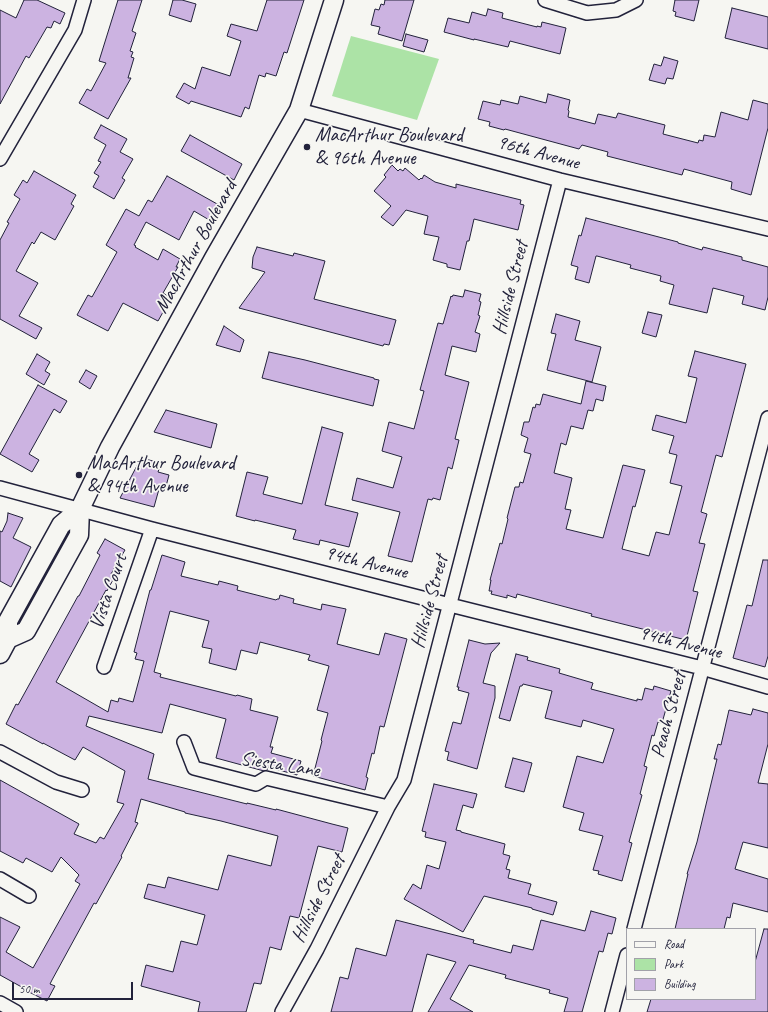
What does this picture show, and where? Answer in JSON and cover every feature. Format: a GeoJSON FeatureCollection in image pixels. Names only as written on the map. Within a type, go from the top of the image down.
{"type":"FeatureCollection","features":[{"type":"Feature","properties":{"kind":"main road","name":"MacArthur Boulevard"},"geometry":{"type":"LineString","coordinates":[[4,647],[8,621],[61,525],[80,509],[110,447],[214,258],[299,110],[334,0]]}},
{"type":"Feature","properties":{"kind":"street"},"geometry":{"type":"LineString","coordinates":[[0,159],[75,30],[84,0]]}},
{"type":"Feature","properties":{"kind":"street"},"geometry":{"type":"LineString","coordinates":[[545,0],[587,13],[616,10],[636,0]]}},
{"type":"Feature","properties":{"kind":"street","name":"96th Avenue"},"geometry":{"type":"LineString","coordinates":[[299,110],[560,180],[768,229]]}},
{"type":"Feature","properties":{"kind":"street","name":"Hillside Street"},"geometry":{"type":"LineString","coordinates":[[282,1012],[317,949],[388,807],[404,780],[560,180]]}},
{"type":"Feature","properties":{"kind":"street","name":"Peach Street"},"geometry":{"type":"LineString","coordinates":[[634,928],[768,418]]}},
{"type":"Feature","properties":{"kind":"street","name":"94th Avenue"},"geometry":{"type":"LineString","coordinates":[[0,488],[152,529],[702,668],[768,687]]}},
{"type":"Feature","properties":{"kind":"street","name":"Vista Court"},"geometry":{"type":"LineString","coordinates":[[104,667],[152,529]]}},
{"type":"Feature","properties":{"kind":"street","name":"Siesta Lane"},"geometry":{"type":"LineString","coordinates":[[184,742],[194,768],[256,784],[266,778],[388,807]]}},
{"type":"Feature","properties":{"kind":"street"},"geometry":{"type":"LineString","coordinates":[[0,752],[56,782],[82,790]]}},
{"type":"Feature","properties":{"kind":"street"},"geometry":{"type":"LineString","coordinates":[[0,879],[29,896]]}},
{"type":"Feature","properties":{"kind":"street"},"geometry":{"type":"LineString","coordinates":[[612,1012],[626,959]]}},
{"type":"Feature","properties":{"kind":"street"},"geometry":{"type":"LineString","coordinates":[[0,1003],[16,1012]]}},
{"type":"Feature","properties":{"kind":"green space"},"geometry":{"type":"Polygon","coordinates":[[[351,36],[439,59],[417,120],[332,96],[351,36]]]}},
{"type":"Feature","properties":{"kind":"building"},"geometry":{"type":"Polygon","coordinates":[[[24,0],[37,0],[65,13],[60,24],[54,21],[51,28],[47,27],[29,58],[26,56],[0,104],[0,10],[16,18],[24,0]]]}},
{"type":"Feature","properties":{"kind":"building"},"geometry":{"type":"Polygon","coordinates":[[[118,0],[142,0],[132,31],[136,33],[130,51],[133,52],[131,57],[134,58],[128,78],[131,78],[108,119],[79,103],[87,89],[91,91],[106,63],[99,61],[118,0]]]}},
{"type":"Feature","properties":{"kind":"building"},"geometry":{"type":"Polygon","coordinates":[[[173,0],[182,0],[196,4],[191,22],[169,15],[173,0]]]}},
{"type":"Feature","properties":{"kind":"building"},"geometry":{"type":"Polygon","coordinates":[[[267,0],[304,0],[287,53],[284,52],[276,76],[266,73],[265,77],[259,75],[249,109],[245,107],[241,117],[191,101],[189,104],[176,97],[184,83],[195,89],[202,67],[230,76],[241,41],[227,36],[231,24],[257,31],[267,0]]]}},
{"type":"Feature","properties":{"kind":"building"},"geometry":{"type":"Polygon","coordinates":[[[385,0],[414,0],[402,41],[378,34],[380,27],[371,25],[375,9],[379,10],[381,4],[384,5],[385,0]]]}},
{"type":"Feature","properties":{"kind":"building"},"geometry":{"type":"Polygon","coordinates":[[[675,0],[699,0],[694,21],[675,16],[676,12],[673,11],[675,0]]]}},
{"type":"Feature","properties":{"kind":"building"},"geometry":{"type":"Polygon","coordinates":[[[732,8],[768,17],[768,49],[725,38],[732,8]]]}},
{"type":"Feature","properties":{"kind":"building"},"geometry":{"type":"Polygon","coordinates":[[[488,9],[503,13],[502,18],[537,27],[541,27],[542,22],[566,28],[560,54],[510,41],[508,47],[444,32],[448,18],[469,23],[472,12],[486,16],[488,9]]]}},
{"type":"Feature","properties":{"kind":"building"},"geometry":{"type":"Polygon","coordinates":[[[406,34],[428,40],[424,52],[403,46],[406,34]]]}},
{"type":"Feature","properties":{"kind":"building"},"geometry":{"type":"Polygon","coordinates":[[[664,57],[678,61],[673,79],[667,78],[665,84],[649,80],[654,64],[661,66],[664,57]]]}},
{"type":"Feature","properties":{"kind":"building"},"geometry":{"type":"Polygon","coordinates":[[[548,94],[570,100],[568,117],[595,124],[598,114],[616,118],[618,113],[665,125],[663,134],[698,143],[699,140],[703,141],[704,135],[715,137],[721,112],[748,120],[753,100],[768,104],[768,128],[751,195],[731,189],[732,182],[684,169],[682,175],[607,156],[608,152],[582,145],[579,149],[489,126],[490,122],[478,119],[483,101],[500,105],[501,100],[518,104],[520,96],[546,103],[548,94]]]}},
{"type":"Feature","properties":{"kind":"building"},"geometry":{"type":"Polygon","coordinates":[[[101,125],[127,139],[120,152],[133,159],[122,178],[125,180],[114,199],[93,187],[99,176],[94,173],[101,162],[98,161],[106,145],[94,138],[101,125]]]}},
{"type":"Feature","properties":{"kind":"building"},"geometry":{"type":"Polygon","coordinates":[[[190,135],[242,164],[234,180],[181,151],[190,135]]]}},
{"type":"Feature","properties":{"kind":"building"},"geometry":{"type":"Polygon","coordinates":[[[392,165],[398,171],[400,169],[403,171],[405,168],[419,180],[421,178],[422,179],[424,175],[435,182],[456,188],[456,184],[521,200],[520,204],[524,205],[518,230],[474,219],[460,270],[447,267],[447,264],[433,260],[439,237],[424,234],[428,216],[406,210],[393,226],[381,217],[391,206],[374,191],[386,177],[384,175],[392,165]]]}},
{"type":"Feature","properties":{"kind":"building"},"geometry":{"type":"Polygon","coordinates":[[[34,171],[76,195],[71,204],[74,206],[55,240],[41,232],[34,244],[32,242],[16,271],[38,283],[19,316],[42,328],[36,339],[0,319],[0,240],[9,223],[7,222],[20,199],[14,195],[23,180],[27,183],[34,171]]]}},
{"type":"Feature","properties":{"kind":"building"},"geometry":{"type":"Polygon","coordinates":[[[167,176],[219,205],[211,221],[194,211],[179,240],[146,222],[134,245],[136,246],[135,247],[158,260],[163,249],[180,259],[176,267],[178,267],[163,293],[171,298],[158,321],[123,303],[108,331],[77,315],[88,295],[92,297],[117,252],[106,245],[126,209],[139,216],[148,200],[152,202],[167,176]]]}},
{"type":"Feature","properties":{"kind":"building"},"geometry":{"type":"Polygon","coordinates":[[[586,218],[678,242],[702,250],[703,247],[742,257],[742,260],[768,267],[768,297],[765,310],[742,304],[744,296],[713,288],[707,313],[669,304],[674,285],[660,281],[661,276],[630,268],[631,265],[597,256],[589,283],[575,279],[578,267],[571,265],[579,235],[581,236],[586,218]]]}},
{"type":"Feature","properties":{"kind":"building"},"geometry":{"type":"Polygon","coordinates":[[[257,247],[293,256],[294,253],[325,261],[314,299],[396,320],[389,345],[384,344],[383,346],[239,308],[265,272],[252,268],[253,257],[257,247]]]}},
{"type":"Feature","properties":{"kind":"building"},"geometry":{"type":"Polygon","coordinates":[[[465,290],[481,294],[478,315],[480,316],[475,332],[480,334],[476,352],[452,346],[445,375],[469,382],[455,439],[459,440],[452,469],[448,467],[440,500],[433,498],[432,500],[428,499],[412,562],[388,556],[400,512],[352,500],[357,478],[393,488],[402,457],[382,451],[389,422],[414,429],[424,391],[420,390],[438,323],[443,324],[451,296],[463,297],[465,290]]]}},
{"type":"Feature","properties":{"kind":"building"},"geometry":{"type":"Polygon","coordinates":[[[648,312],[662,315],[656,337],[642,333],[648,312]]]}},
{"type":"Feature","properties":{"kind":"building"},"geometry":{"type":"Polygon","coordinates":[[[556,314],[580,321],[575,340],[601,347],[592,382],[547,370],[556,334],[551,333],[556,314]]]}},
{"type":"Feature","properties":{"kind":"building"},"geometry":{"type":"Polygon","coordinates":[[[224,326],[244,340],[240,352],[216,345],[224,326]]]}},
{"type":"Feature","properties":{"kind":"building"},"geometry":{"type":"Polygon","coordinates":[[[695,351],[746,364],[722,457],[716,455],[701,512],[707,514],[699,543],[705,544],[693,591],[698,592],[686,640],[591,616],[592,614],[517,594],[516,598],[507,595],[507,598],[491,594],[492,591],[489,591],[490,580],[500,543],[502,544],[515,487],[519,487],[520,482],[523,483],[531,454],[524,452],[528,438],[521,435],[524,422],[529,422],[533,407],[535,408],[536,404],[540,405],[543,394],[581,404],[586,381],[606,386],[603,401],[596,399],[593,411],[588,410],[583,429],[571,426],[566,445],[561,443],[554,473],[572,478],[565,509],[571,510],[566,529],[603,538],[623,465],[645,470],[635,507],[633,506],[622,549],[649,556],[656,532],[669,535],[682,486],[670,483],[677,455],[669,453],[674,436],[652,430],[656,415],[686,423],[697,378],[688,376],[695,351]]]}},
{"type":"Feature","properties":{"kind":"building"},"geometry":{"type":"Polygon","coordinates":[[[269,352],[379,380],[373,406],[262,378],[269,352]]]}},
{"type":"Feature","properties":{"kind":"building"},"geometry":{"type":"Polygon","coordinates":[[[37,354],[50,362],[45,371],[50,374],[44,385],[26,374],[37,354]]]}},
{"type":"Feature","properties":{"kind":"building"},"geometry":{"type":"Polygon","coordinates":[[[86,370],[97,376],[90,389],[79,382],[86,370]]]}},
{"type":"Feature","properties":{"kind":"building"},"geometry":{"type":"Polygon","coordinates":[[[38,385],[67,401],[60,413],[54,409],[29,454],[39,460],[32,472],[0,454],[38,385]]]}},
{"type":"Feature","properties":{"kind":"building"},"geometry":{"type":"Polygon","coordinates":[[[166,410],[217,424],[211,448],[154,432],[166,410]]]}},
{"type":"Feature","properties":{"kind":"building"},"geometry":{"type":"Polygon","coordinates":[[[322,427],[343,433],[325,505],[358,513],[349,547],[320,540],[319,545],[293,539],[296,530],[236,516],[247,472],[268,477],[263,494],[302,504],[322,427]]]}},
{"type":"Feature","properties":{"kind":"building"},"geometry":{"type":"Polygon","coordinates":[[[141,458],[161,463],[158,472],[169,475],[165,490],[159,489],[154,507],[120,498],[141,458]]]}},
{"type":"Feature","properties":{"kind":"building"},"geometry":{"type":"Polygon","coordinates":[[[8,513],[23,518],[13,538],[31,547],[11,587],[0,581],[0,531],[2,532],[7,521],[8,513]]]}},
{"type":"Feature","properties":{"kind":"building"},"geometry":{"type":"Polygon","coordinates":[[[105,539],[125,550],[111,574],[115,576],[56,682],[108,712],[111,700],[118,702],[119,698],[133,702],[144,661],[135,659],[137,653],[134,652],[150,590],[162,555],[185,562],[181,576],[218,585],[219,581],[238,586],[237,590],[276,600],[279,599],[280,595],[294,599],[293,603],[321,610],[322,604],[346,609],[337,644],[379,655],[385,633],[407,639],[384,727],[380,726],[374,754],[372,753],[366,777],[368,778],[365,790],[313,776],[328,713],[317,710],[329,666],[308,660],[310,655],[260,642],[257,654],[241,650],[236,670],[209,663],[212,649],[202,647],[209,621],[170,611],[154,672],[161,674],[160,677],[252,699],[250,710],[278,717],[270,747],[273,747],[271,753],[301,761],[297,775],[268,767],[267,770],[264,771],[216,758],[226,719],[170,704],[162,733],[89,716],[86,726],[154,754],[148,779],[247,804],[276,809],[348,828],[342,852],[318,846],[299,918],[290,916],[281,950],[270,947],[261,984],[254,983],[246,1012],[198,1012],[200,1002],[141,986],[146,965],[173,972],[181,941],[197,945],[205,915],[144,898],[148,884],[165,888],[168,877],[218,890],[228,855],[271,866],[278,836],[185,813],[141,799],[135,822],[138,823],[121,856],[122,857],[96,904],[94,903],[52,980],[50,984],[55,986],[47,1001],[0,975],[0,917],[20,927],[6,952],[33,968],[80,884],[75,881],[79,875],[61,857],[52,872],[26,858],[23,863],[0,851],[0,780],[79,824],[74,834],[96,843],[100,837],[104,839],[124,804],[117,802],[125,771],[83,747],[75,760],[6,724],[16,704],[18,705],[79,596],[100,555],[97,553],[105,539]]]}},
{"type":"Feature","properties":{"kind":"building"},"geometry":{"type":"Polygon","coordinates":[[[763,560],[768,560],[768,656],[765,667],[733,658],[747,605],[752,606],[763,560]]]}},
{"type":"Feature","properties":{"kind":"building"},"geometry":{"type":"Polygon","coordinates":[[[469,640],[485,644],[500,643],[491,653],[483,683],[495,686],[495,698],[477,769],[447,760],[449,752],[445,751],[453,722],[461,724],[469,693],[458,690],[459,687],[457,687],[469,640]]]}},
{"type":"Feature","properties":{"kind":"building"},"geometry":{"type":"Polygon","coordinates":[[[516,654],[528,657],[527,660],[560,669],[559,673],[593,683],[591,689],[637,701],[637,699],[642,700],[645,688],[653,690],[654,686],[671,691],[662,723],[658,722],[654,736],[652,735],[644,766],[647,767],[640,794],[642,795],[629,842],[632,843],[622,881],[598,874],[599,871],[593,870],[603,836],[579,830],[584,813],[563,807],[577,756],[603,763],[614,729],[583,720],[581,727],[545,718],[552,691],[523,684],[520,686],[510,721],[499,718],[516,654]]]}},
{"type":"Feature","properties":{"kind":"building"},"geometry":{"type":"Polygon","coordinates":[[[753,709],[768,713],[768,744],[758,783],[768,784],[768,848],[743,842],[735,869],[768,879],[768,912],[733,903],[730,918],[727,917],[724,928],[675,928],[687,874],[697,842],[717,759],[714,759],[718,744],[721,745],[729,710],[751,715],[753,709]]]}},
{"type":"Feature","properties":{"kind":"building"},"geometry":{"type":"Polygon","coordinates":[[[513,758],[532,763],[524,792],[505,787],[513,758]]]}},
{"type":"Feature","properties":{"kind":"building"},"geometry":{"type":"Polygon","coordinates":[[[434,784],[477,794],[473,808],[463,805],[456,830],[505,844],[503,854],[510,856],[506,869],[510,870],[508,878],[531,884],[528,894],[557,902],[553,915],[484,896],[463,932],[404,899],[413,884],[421,889],[427,865],[439,869],[446,842],[425,837],[426,832],[422,831],[434,784]]]}},
{"type":"Feature","properties":{"kind":"building"},"geometry":{"type":"Polygon","coordinates":[[[591,911],[616,918],[612,934],[608,933],[603,952],[599,951],[582,1012],[564,1012],[568,998],[549,993],[550,990],[505,978],[506,975],[469,965],[450,999],[473,1012],[428,1012],[456,962],[427,954],[412,1012],[331,1012],[340,977],[348,979],[356,948],[386,956],[396,920],[474,940],[473,943],[511,953],[513,945],[533,950],[541,920],[585,931],[591,911]]]}},
{"type":"Feature","properties":{"kind":"building"},"geometry":{"type":"Polygon","coordinates":[[[764,929],[768,929],[768,1012],[647,1012],[651,1000],[756,1000],[756,958],[764,929]]]}},
{"type":"Feature","properties":{"kind":"place","name":"MacArthur Boulevard & 96th Avenue"},"geometry":{"type":"Point","coordinates":[307,147]}},
{"type":"Feature","properties":{"kind":"place","name":"MacArthur Boulevard & 94th Avenue"},"geometry":{"type":"Point","coordinates":[79,475]}}]}
